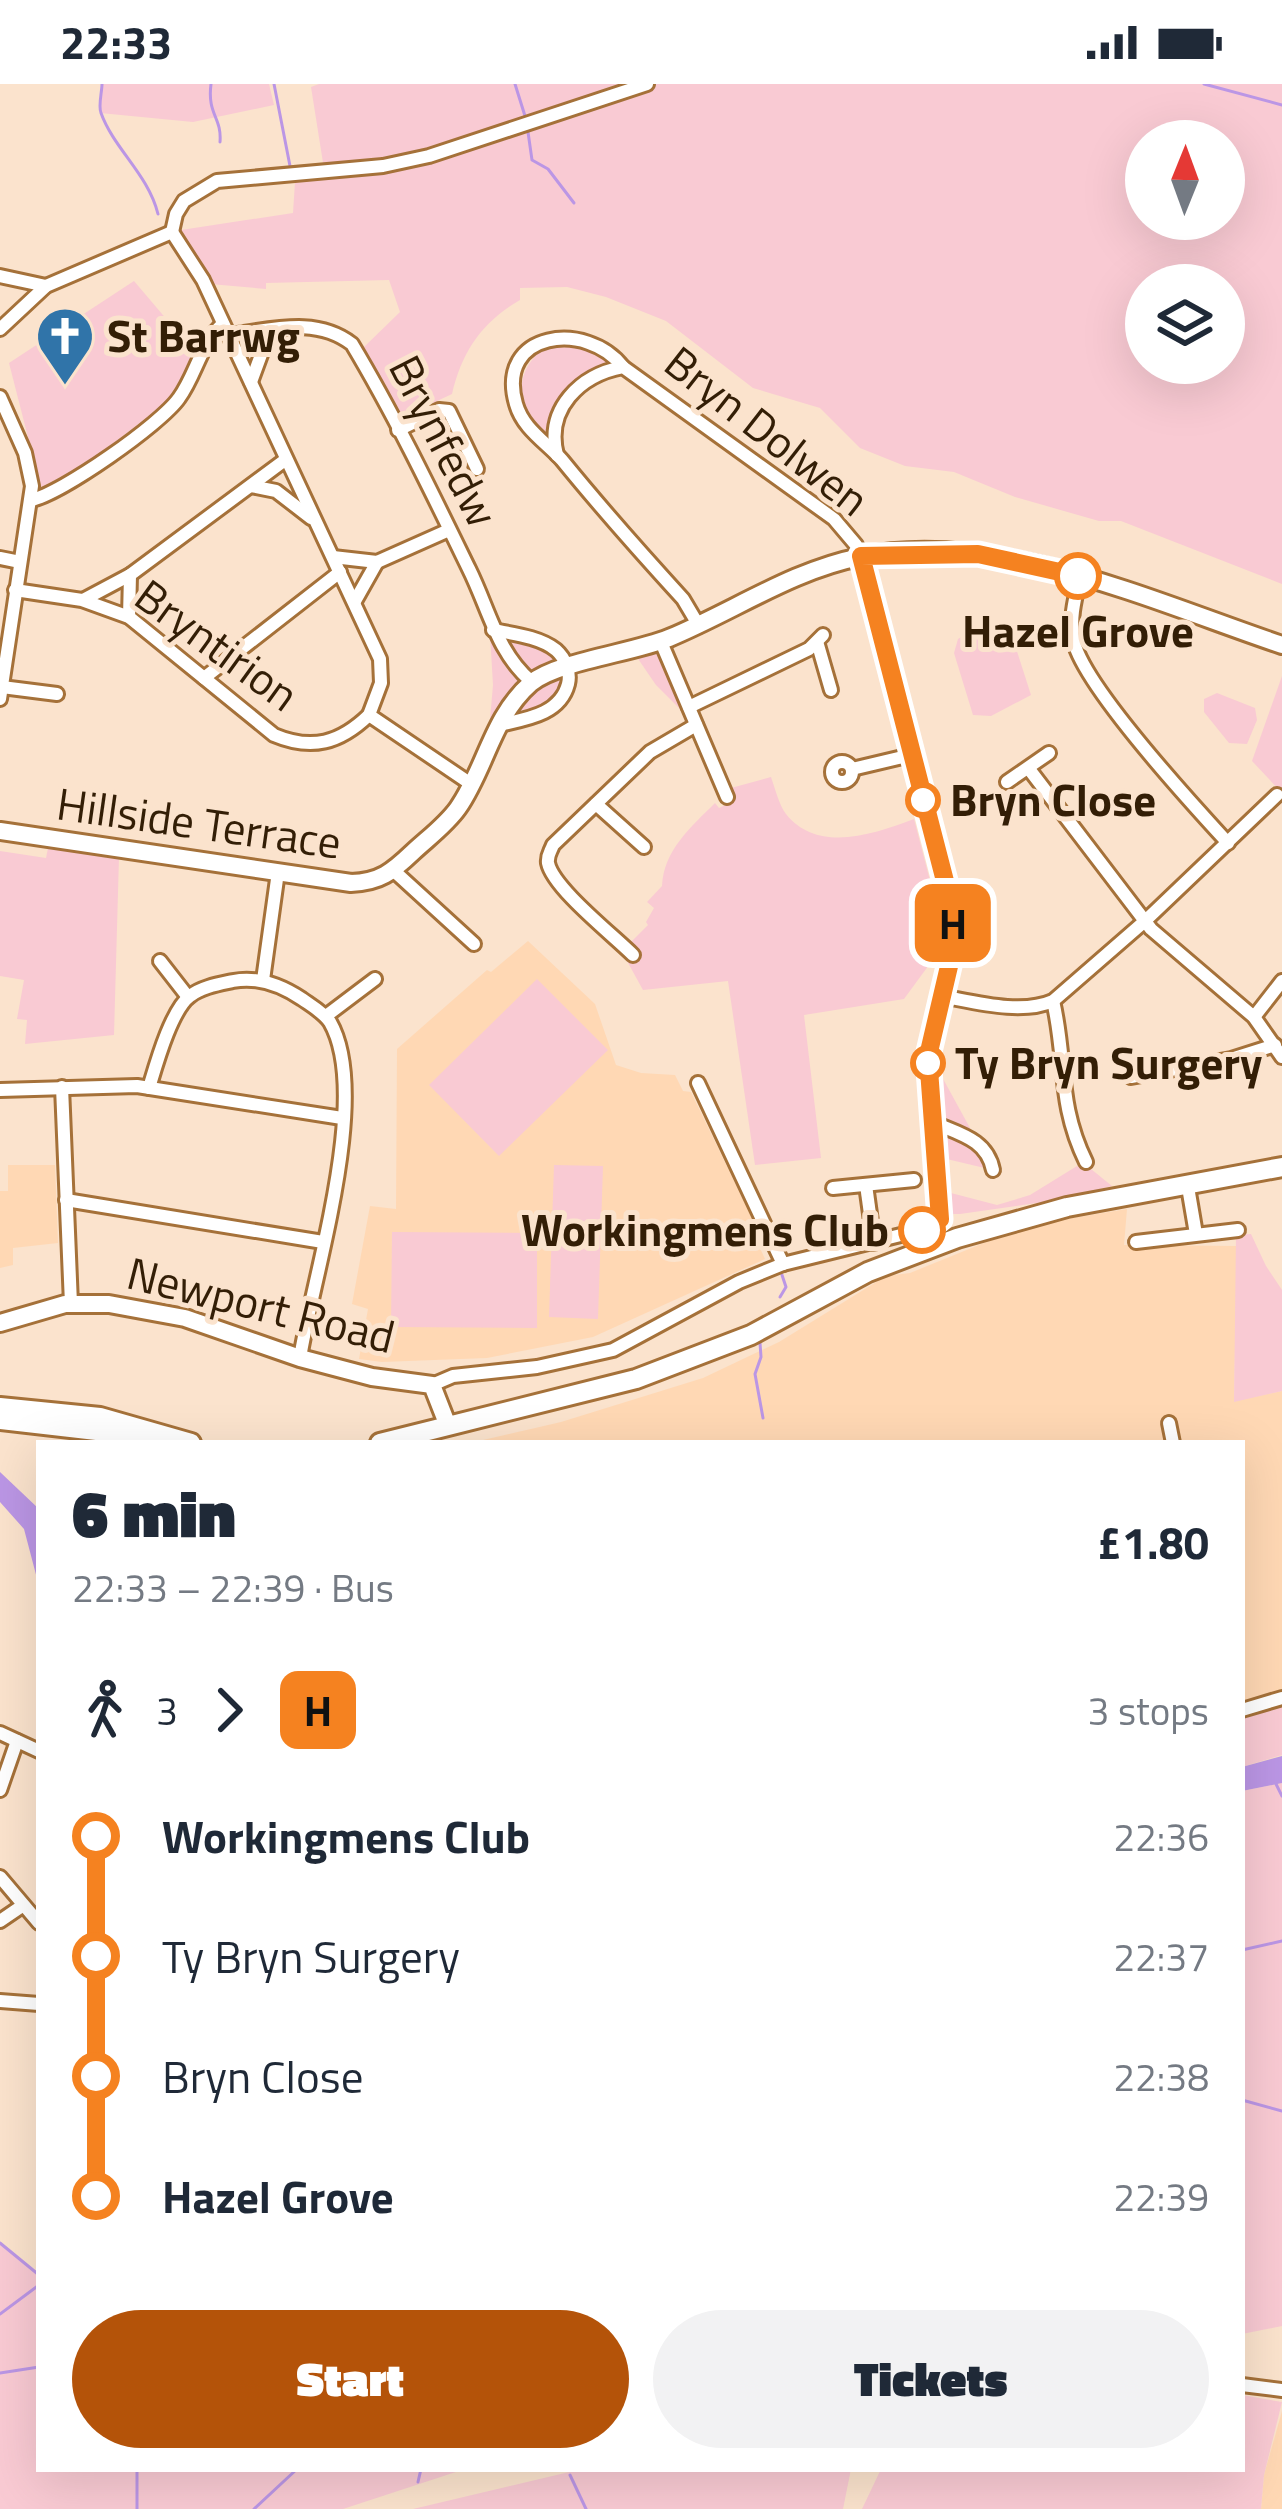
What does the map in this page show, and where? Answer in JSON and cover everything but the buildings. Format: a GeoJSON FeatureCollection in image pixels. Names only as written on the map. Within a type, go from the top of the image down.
{"type":"FeatureCollection","features":[{"type":"Feature","properties":{"kind":"main road"},"geometry":{"type":"LineString","coordinates":[[405,1440],[636,1379],[751,1335],[868,1272],[957,1238],[1067,1207],[1282,1167]]}},
{"type":"Feature","properties":{"kind":"main road"},"geometry":{"type":"LineString","coordinates":[[0,1407],[100,1417],[180,1440]]}},
{"type":"Feature","properties":{"kind":"main road"},"geometry":{"type":"LineString","coordinates":[[0,1420],[160,1440]]}},
{"type":"Feature","properties":{"kind":"street"},"geometry":{"type":"LineString","coordinates":[[647,84],[406,161],[331,174],[280,173],[217,181],[184,201],[176,214],[172,232],[226,330],[380,659],[381,682],[369,715],[471,784],[499,725],[532,682],[661,642],[776,587],[861,556],[978,554],[1080,577],[1282,645]]}},
{"type":"Feature","properties":{"kind":"street"},"geometry":{"type":"LineString","coordinates":[[0,329],[46,286],[172,232]]}},
{"type":"Feature","properties":{"kind":"street"},"geometry":{"type":"LineString","coordinates":[[0,276],[46,286]]}},
{"type":"Feature","properties":{"kind":"street","name":"Brynfedw"},"geometry":{"type":"LineString","coordinates":[[226,330],[318,326],[352,344],[449,530],[493,630],[515,668],[532,682]]}},
{"type":"Feature","properties":{"kind":"street"},"geometry":{"type":"LineString","coordinates":[[251,383],[262,352],[282,328]]}},
{"type":"Feature","properties":{"kind":"street"},"geometry":{"type":"LineString","coordinates":[[31,500],[60,490],[178,400],[212,334],[226,330]]}},
{"type":"Feature","properties":{"kind":"street","name":"Bryn Dolwen"},"geometry":{"type":"LineString","coordinates":[[699,626],[680,596],[531,430],[517,406],[515,370],[525,352],[537,343],[556,338],[603,348],[835,519],[861,556]]}},
{"type":"Feature","properties":{"kind":"street","name":"Bryn Dolwen"},"geometry":{"type":"LineString","coordinates":[[557,455],[554,431],[564,401],[576,387],[623,367]]}},
{"type":"Feature","properties":{"kind":"street"},"geometry":{"type":"LineString","coordinates":[[0,397],[6,422],[30,466],[31,500],[1,693],[57,694]]}},
{"type":"Feature","properties":{"kind":"street"},"geometry":{"type":"LineString","coordinates":[[398,430],[439,410],[449,411],[472,466]]}},
{"type":"Feature","properties":{"kind":"street"},"geometry":{"type":"LineString","coordinates":[[82,600],[130,575],[284,460]]}},
{"type":"Feature","properties":{"kind":"street"},"geometry":{"type":"LineString","coordinates":[[250,486],[276,491],[315,522]]}},
{"type":"Feature","properties":{"kind":"street"},"geometry":{"type":"LineString","coordinates":[[333,557],[377,562],[449,530]]}},
{"type":"Feature","properties":{"kind":"street"},"geometry":{"type":"LineString","coordinates":[[861,556],[953,912],[953,937],[928,1056],[932,1122],[977,1142],[990,1154],[993,1170]]}},
{"type":"Feature","properties":{"kind":"street"},"geometry":{"type":"LineString","coordinates":[[0,558],[20,562]]}},
{"type":"Feature","properties":{"kind":"street"},"geometry":{"type":"LineString","coordinates":[[355,601],[377,562]]}},
{"type":"Feature","properties":{"kind":"street"},"geometry":{"type":"LineString","coordinates":[[204,678],[340,572]]}},
{"type":"Feature","properties":{"kind":"street"},"geometry":{"type":"LineString","coordinates":[[128,617],[130,575]]}},
{"type":"Feature","properties":{"kind":"street"},"geometry":{"type":"LineString","coordinates":[[1080,577],[1073,616],[1075,643],[1090,675],[1228,842]]}},
{"type":"Feature","properties":{"kind":"street","name":"Bryntirion"},"geometry":{"type":"LineString","coordinates":[[15,590],[82,600],[128,617],[274,735],[290,742],[333,742],[369,715]]}},
{"type":"Feature","properties":{"kind":"street"},"geometry":{"type":"LineString","coordinates":[[493,630],[552,647],[567,668],[566,690],[552,708],[499,725]]}},
{"type":"Feature","properties":{"kind":"street"},"geometry":{"type":"LineString","coordinates":[[689,707],[821,640],[831,690]]}},
{"type":"Feature","properties":{"kind":"street"},"geometry":{"type":"LineString","coordinates":[[661,642],[727,797]]}},
{"type":"Feature","properties":{"kind":"street"},"geometry":{"type":"LineString","coordinates":[[633,955],[561,885],[550,868],[550,850],[650,752],[696,725]]}},
{"type":"Feature","properties":{"kind":"street"},"geometry":{"type":"LineString","coordinates":[[1006,782],[1049,753]]}},
{"type":"Feature","properties":{"kind":"street"},"geometry":{"type":"LineString","coordinates":[[852,769],[911,755]]}},
{"type":"Feature","properties":{"kind":"street"},"geometry":{"type":"LineString","coordinates":[[1029,769],[1144,921],[1254,1017],[1279,1051],[1131,1077]]}},
{"type":"Feature","properties":{"kind":"street","name":"Hillside Terrace"},"geometry":{"type":"LineString","coordinates":[[0,831],[351,883],[374,882],[439,828],[458,808],[471,784]]}},
{"type":"Feature","properties":{"kind":"street"},"geometry":{"type":"LineString","coordinates":[[941,996],[1012,1006],[1053,1001],[1277,795]]}},
{"type":"Feature","properties":{"kind":"street"},"geometry":{"type":"LineString","coordinates":[[596,804],[644,847]]}},
{"type":"Feature","properties":{"kind":"street"},"geometry":{"type":"LineString","coordinates":[[393,870],[474,944]]}},
{"type":"Feature","properties":{"kind":"street"},"geometry":{"type":"LineString","coordinates":[[263,980],[278,872]]}},
{"type":"Feature","properties":{"kind":"street"},"geometry":{"type":"LineString","coordinates":[[160,961],[188,997]]}},
{"type":"Feature","properties":{"kind":"street"},"geometry":{"type":"LineString","coordinates":[[149,1088],[188,997],[243,979],[263,980],[326,1016],[340,1050],[342,1118],[334,1190],[300,1358]]}},
{"type":"Feature","properties":{"kind":"street"},"geometry":{"type":"LineString","coordinates":[[326,1016],[375,979]]}},
{"type":"Feature","properties":{"kind":"street"},"geometry":{"type":"LineString","coordinates":[[1254,1017],[1282,981]]}},
{"type":"Feature","properties":{"kind":"street"},"geometry":{"type":"LineString","coordinates":[[1053,1001],[1060,1031],[1064,1102],[1086,1162]]}},
{"type":"Feature","properties":{"kind":"street"},"geometry":{"type":"LineString","coordinates":[[698,1083],[784,1264]]}},
{"type":"Feature","properties":{"kind":"street"},"geometry":{"type":"LineString","coordinates":[[0,1090],[101,1084],[342,1118]]}},
{"type":"Feature","properties":{"kind":"street"},"geometry":{"type":"LineString","coordinates":[[62,1087],[70,1304]]}},
{"type":"Feature","properties":{"kind":"street","name":"Newport Road"},"geometry":{"type":"LineString","coordinates":[[0,1323],[70,1304],[109,1304],[185,1318],[300,1358],[384,1380],[433,1384],[453,1376],[537,1367],[613,1350],[739,1282],[784,1264],[932,1226],[940,1219],[941,1202],[932,1122]]}},
{"type":"Feature","properties":{"kind":"street"},"geometry":{"type":"LineString","coordinates":[[833,1188],[914,1180]]}},
{"type":"Feature","properties":{"kind":"street"},"geometry":{"type":"LineString","coordinates":[[866,1185],[874,1243]]}},
{"type":"Feature","properties":{"kind":"street"},"geometry":{"type":"LineString","coordinates":[[1187,1187],[1196,1234]]}},
{"type":"Feature","properties":{"kind":"street"},"geometry":{"type":"LineString","coordinates":[[66,1201],[323,1242]]}},
{"type":"Feature","properties":{"kind":"street"},"geometry":{"type":"LineString","coordinates":[[1136,1242],[1238,1230]]}},
{"type":"Feature","properties":{"kind":"street","name":"Newport Road"},"geometry":{"type":"LineString","coordinates":[[433,1384],[448,1426]]}},
{"type":"Feature","properties":{"kind":"street"},"geometry":{"type":"LineString","coordinates":[[1169,1423],[1173,1440]]}},
{"type":"Feature","properties":{"kind":"street"},"geometry":{"type":"LineString","coordinates":[[1245,1705],[1282,1698]]}},
{"type":"Feature","properties":{"kind":"street"},"geometry":{"type":"LineString","coordinates":[[0,1733],[36,1750]]}},
{"type":"Feature","properties":{"kind":"street"},"geometry":{"type":"LineString","coordinates":[[0,1790],[17,1741]]}},
{"type":"Feature","properties":{"kind":"street"},"geometry":{"type":"LineString","coordinates":[[0,1877],[36,1920]]}},
{"type":"Feature","properties":{"kind":"street"},"geometry":{"type":"LineString","coordinates":[[0,1921],[22,1906]]}},
{"type":"Feature","properties":{"kind":"street"},"geometry":{"type":"LineString","coordinates":[[0,2001],[36,2004]]}},
{"type":"Feature","properties":{"kind":"street"},"geometry":{"type":"LineString","coordinates":[[1245,2385],[1282,2390]]}},
{"type":"Feature","properties":{"kind":"shaded area"},"geometry":{"type":"Polygon","coordinates":[[[102,84],[269,84],[274,105],[193,122],[100,113],[102,84]]]}},
{"type":"Feature","properties":{"kind":"shaded area"},"geometry":{"type":"Polygon","coordinates":[[[319,84],[1282,84],[1282,584],[1121,521],[1099,521],[1015,497],[954,472],[905,466],[860,448],[820,408],[753,388],[666,321],[567,287],[520,288],[520,300],[476,339],[461,364],[452,394],[403,417],[364,347],[400,312],[389,280],[266,283],[266,289],[210,284],[181,230],[293,213],[295,182],[331,179],[331,170],[324,169],[311,87],[319,84]]]}},
{"type":"Feature","properties":{"kind":"shaded area"},"geometry":{"type":"Polygon","coordinates":[[[134,281],[196,354],[166,403],[93,459],[41,488],[9,363],[134,281]]]}},
{"type":"Feature","properties":{"kind":"shaded area"},"geometry":{"type":"Polygon","coordinates":[[[571,343],[604,354],[613,363],[585,377],[568,393],[549,442],[526,409],[524,375],[540,351],[571,343]]]}},
{"type":"Feature","properties":{"kind":"shaded area"},"geometry":{"type":"Polygon","coordinates":[[[489,617],[493,630],[537,640],[567,668],[559,702],[499,725],[488,742],[493,685],[489,617]]]}},
{"type":"Feature","properties":{"kind":"shaded area"},"geometry":{"type":"Polygon","coordinates":[[[964,635],[1014,642],[1031,695],[991,716],[973,715],[954,653],[964,635]]]}},
{"type":"Feature","properties":{"kind":"shaded area"},"geometry":{"type":"Polygon","coordinates":[[[661,642],[696,725],[656,685],[632,650],[661,642]]]}},
{"type":"Feature","properties":{"kind":"shaded area"},"geometry":{"type":"Polygon","coordinates":[[[1282,676],[1282,793],[1252,761],[1282,676]]]}},
{"type":"Feature","properties":{"kind":"shaded area"},"geometry":{"type":"Polygon","coordinates":[[[1217,693],[1255,708],[1257,720],[1247,744],[1229,743],[1204,712],[1204,699],[1217,693]]]}},
{"type":"Feature","properties":{"kind":"shaded area"},"geometry":{"type":"Polygon","coordinates":[[[771,777],[786,814],[814,834],[847,837],[914,819],[941,923],[937,954],[904,999],[804,1015],[821,1158],[755,1165],[728,981],[643,990],[627,961],[639,952],[631,942],[648,925],[654,908],[647,902],[662,886],[680,840],[715,803],[719,808],[734,801],[731,788],[771,777]]]}},
{"type":"Feature","properties":{"kind":"shaded area"},"geometry":{"type":"Polygon","coordinates":[[[48,848],[119,857],[114,1035],[25,1044],[27,1020],[17,1019],[24,980],[0,976],[0,851],[46,858],[48,848]]]}},
{"type":"Feature","properties":{"kind":"shaded area"},"geometry":{"type":"Polygon","coordinates":[[[528,941],[595,1004],[616,1065],[641,1073],[675,1075],[683,1091],[691,1092],[765,1245],[760,1248],[765,1259],[593,1337],[487,1358],[359,1359],[368,1309],[352,1304],[370,1206],[396,1209],[397,1049],[487,970],[491,972],[528,941]]]}},
{"type":"Feature","properties":{"kind":"shaded area"},"geometry":{"type":"Polygon","coordinates":[[[537,979],[608,1050],[499,1156],[429,1085],[537,979]]]}},
{"type":"Feature","properties":{"kind":"shaded area"},"geometry":{"type":"Polygon","coordinates":[[[928,1063],[936,1066],[993,1170],[934,1156],[928,1063]]]}},
{"type":"Feature","properties":{"kind":"shaded area"},"geometry":{"type":"Polygon","coordinates":[[[8,1165],[55,1165],[58,1243],[13,1248],[13,1265],[0,1268],[0,1191],[8,1191],[8,1165]]]}},
{"type":"Feature","properties":{"kind":"shaded area"},"geometry":{"type":"Polygon","coordinates":[[[554,1165],[603,1166],[598,1319],[549,1317],[554,1165]]]}},
{"type":"Feature","properties":{"kind":"shaded area"},"geometry":{"type":"Polygon","coordinates":[[[1077,1166],[1091,1169],[1112,1186],[1057,1200],[960,1214],[949,1214],[945,1207],[951,1193],[997,1205],[1030,1195],[1077,1166]]]}},
{"type":"Feature","properties":{"kind":"shaded area"},"geometry":{"type":"Polygon","coordinates":[[[1127,1209],[1124,1245],[1237,1246],[1234,1401],[1282,1391],[1282,1702],[1245,1712],[1245,1440],[483,1440],[561,1422],[703,1378],[779,1342],[886,1276],[910,1273],[1001,1236],[1127,1209]]]}},
{"type":"Feature","properties":{"kind":"shaded area"},"geometry":{"type":"Polygon","coordinates":[[[392,1232],[537,1233],[537,1328],[391,1327],[392,1232]]]}},
{"type":"Feature","properties":{"kind":"shaded area"},"geometry":{"type":"Polygon","coordinates":[[[1251,1234],[1282,1290],[1282,1391],[1234,1402],[1236,1235],[1251,1234]]]}},
{"type":"Feature","properties":{"kind":"shaded area"},"geometry":{"type":"Polygon","coordinates":[[[0,1472],[36,1506],[36,1575],[24,1529],[0,1502],[0,1472]]]}},
{"type":"Feature","properties":{"kind":"shaded area"},"geometry":{"type":"Polygon","coordinates":[[[1282,1702],[1282,1755],[1245,1766],[1245,1712],[1282,1702]]]}},
{"type":"Feature","properties":{"kind":"shaded area"},"geometry":{"type":"Polygon","coordinates":[[[1282,1756],[1282,1783],[1245,1790],[1245,1766],[1282,1756]]]}},
{"type":"Feature","properties":{"kind":"shaded area"},"geometry":{"type":"Polygon","coordinates":[[[1282,1783],[1282,2326],[1245,2333],[1245,1790],[1282,1783]]]}},
{"type":"Feature","properties":{"kind":"shaded area"},"geometry":{"type":"Polygon","coordinates":[[[0,2243],[36,2273],[36,2472],[456,2472],[343,2509],[0,2509],[0,2243]]]}},
{"type":"Feature","properties":{"kind":"shaded area"},"geometry":{"type":"Polygon","coordinates":[[[1245,2396],[1282,2402],[1264,2475],[1261,2509],[862,2509],[880,2472],[1245,2472],[1245,2396]]]}},
{"type":"Feature","properties":{"kind":"shaded area"},"geometry":{"type":"Polygon","coordinates":[[[1282,2411],[1282,2509],[1261,2509],[1264,2475],[1282,2411]]]}},
{"type":"Feature","properties":{"kind":"shaded area"},"geometry":{"type":"Polygon","coordinates":[[[569,2472],[850,2472],[843,2509],[413,2509],[569,2472]]]}},
{"type":"Feature","properties":{"kind":"waterway"},"geometry":{"type":"LineString","coordinates":[[102,84],[101,113],[147,186],[158,214]]}},
{"type":"Feature","properties":{"kind":"waterway"},"geometry":{"type":"LineString","coordinates":[[211,84],[220,142]]}},
{"type":"Feature","properties":{"kind":"waterway"},"geometry":{"type":"LineString","coordinates":[[274,84],[290,166]]}},
{"type":"Feature","properties":{"kind":"waterway"},"geometry":{"type":"LineString","coordinates":[[515,84],[525,116]]}},
{"type":"Feature","properties":{"kind":"waterway"},"geometry":{"type":"LineString","coordinates":[[1204,84],[1282,105]]}},
{"type":"Feature","properties":{"kind":"waterway"},"geometry":{"type":"LineString","coordinates":[[528,132],[532,160],[548,169],[574,203]]}},
{"type":"Feature","properties":{"kind":"waterway"},"geometry":{"type":"LineString","coordinates":[[780,1297],[786,1287],[782,1275]]}},
{"type":"Feature","properties":{"kind":"waterway"},"geometry":{"type":"LineString","coordinates":[[760,1343],[755,1374],[763,1418]]}},
{"type":"Feature","properties":{"kind":"waterway"},"geometry":{"type":"LineString","coordinates":[[1276,1784],[1282,1796]]}},
{"type":"Feature","properties":{"kind":"waterway"},"geometry":{"type":"LineString","coordinates":[[1245,1949],[1282,1941]]}},
{"type":"Feature","properties":{"kind":"waterway"},"geometry":{"type":"LineString","coordinates":[[1245,2101],[1282,2111]]}},
{"type":"Feature","properties":{"kind":"waterway"},"geometry":{"type":"LineString","coordinates":[[0,2243],[36,2273]]}},
{"type":"Feature","properties":{"kind":"waterway"},"geometry":{"type":"LineString","coordinates":[[0,2314],[36,2287]]}},
{"type":"Feature","properties":{"kind":"waterway"},"geometry":{"type":"LineString","coordinates":[[0,2373],[36,2367]]}},
{"type":"Feature","properties":{"kind":"waterway"},"geometry":{"type":"LineString","coordinates":[[137,2472],[137,2509]]}},
{"type":"Feature","properties":{"kind":"waterway"},"geometry":{"type":"LineString","coordinates":[[254,2509],[294,2472]]}},
{"type":"Feature","properties":{"kind":"waterway"},"geometry":{"type":"LineString","coordinates":[[418,2482],[420,2472]]}},
{"type":"Feature","properties":{"kind":"waterway"},"geometry":{"type":"LineString","coordinates":[[570,2475],[586,2509]]}},
{"type":"Feature","properties":{"kind":"bus line","name":"H"},"geometry":{"type":"LineString","coordinates":[[922,1230],[940,1219],[928,1056],[950,962],[953,912],[861,556],[978,554],[1078,576]]}},
{"type":"Feature","properties":{"kind":"place","name":"St Barrwg"},"geometry":{"type":"Point","coordinates":[65,387]}},
{"type":"Feature","properties":{"kind":"place","name":"Hazel Grove"},"geometry":{"type":"Point","coordinates":[1078,576]}},
{"type":"Feature","properties":{"kind":"place","name":"Bryn Close"},"geometry":{"type":"Point","coordinates":[923,800]}},
{"type":"Feature","properties":{"kind":"place","name":"Ty Bryn Surgery"},"geometry":{"type":"Point","coordinates":[928,1063]}},
{"type":"Feature","properties":{"kind":"place","name":"Workingmens Club"},"geometry":{"type":"Point","coordinates":[922,1230]}}]}
